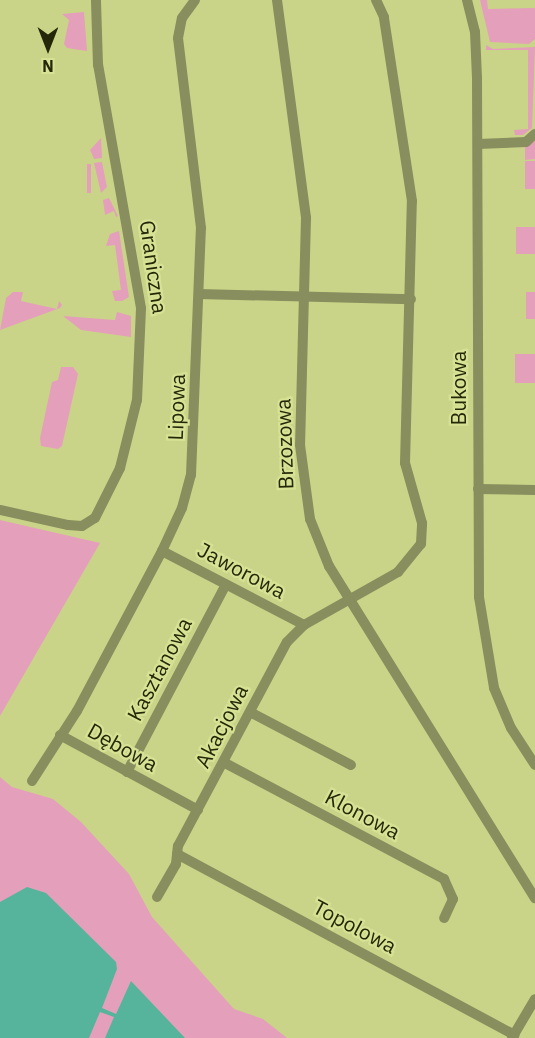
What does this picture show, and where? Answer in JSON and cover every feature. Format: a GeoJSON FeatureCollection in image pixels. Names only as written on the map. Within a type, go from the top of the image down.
{"type":"FeatureCollection","features":[{"type":"Feature","properties":{"kind":"street","name":"Graniczna"},"geometry":{"type":"LineString","coordinates":[[0,510],[82,526],[95,518],[102,507],[130,436],[140,385],[142,338],[136,262],[98,64],[96,0]]}},
{"type":"Feature","properties":{"kind":"street","name":"Lipowa"},"geometry":{"type":"LineString","coordinates":[[32,781],[60,735],[162,550],[182,508],[193,466],[201,228],[178,47],[182,18],[195,0]]}},
{"type":"Feature","properties":{"kind":"street","name":"Brzozowa"},"geometry":{"type":"LineString","coordinates":[[277,0],[306,218],[300,445],[304,488],[323,553],[535,898]]}},
{"type":"Feature","properties":{"kind":"street"},"geometry":{"type":"LineString","coordinates":[[351,602],[398,572],[421,544],[422,523],[405,463],[412,201],[384,17],[376,0]]}},
{"type":"Feature","properties":{"kind":"street","name":"Bukowa"},"geometry":{"type":"LineString","coordinates":[[467,0],[475,32],[478,144],[478,579],[486,654],[503,711],[535,765]]}},
{"type":"Feature","properties":{"kind":"street"},"geometry":{"type":"LineString","coordinates":[[478,144],[519,142],[535,134]]}},
{"type":"Feature","properties":{"kind":"street"},"geometry":{"type":"LineString","coordinates":[[199,294],[411,299]]}},
{"type":"Feature","properties":{"kind":"street"},"geometry":{"type":"LineString","coordinates":[[478,489],[535,490]]}},
{"type":"Feature","properties":{"kind":"street","name":"Jaworowa"},"geometry":{"type":"LineString","coordinates":[[162,550],[304,625]]}},
{"type":"Feature","properties":{"kind":"street","name":"Kasztanowa"},"geometry":{"type":"LineString","coordinates":[[127,772],[226,584]]}},
{"type":"Feature","properties":{"kind":"street","name":"Akacjowa"},"geometry":{"type":"LineString","coordinates":[[157,897],[198,810],[225,763],[287,642],[304,625],[351,602]]}},
{"type":"Feature","properties":{"kind":"street"},"geometry":{"type":"LineString","coordinates":[[250,712],[351,765]]}},
{"type":"Feature","properties":{"kind":"street","name":"Dębowa"},"geometry":{"type":"LineString","coordinates":[[60,735],[198,810]]}},
{"type":"Feature","properties":{"kind":"street","name":"Klonowa"},"geometry":{"type":"LineString","coordinates":[[225,763],[444,879],[453,899],[444,918]]}},
{"type":"Feature","properties":{"kind":"street","name":"Topolowa"},"geometry":{"type":"LineString","coordinates":[[177,854],[513,1036]]}},
{"type":"Feature","properties":{"kind":"street"},"geometry":{"type":"LineString","coordinates":[[513,1036],[535,999]]}},
{"type":"Feature","properties":{"kind":"shaded area"},"geometry":{"type":"Polygon","coordinates":[[[480,0],[487,0],[488,9],[535,8],[535,39],[529,44],[490,42],[480,0]]]}},
{"type":"Feature","properties":{"kind":"shaded area"},"geometry":{"type":"Polygon","coordinates":[[[84,12],[87,51],[67,48],[64,44],[69,20],[62,14],[84,12]]]}},
{"type":"Feature","properties":{"kind":"shaded area"},"geometry":{"type":"Polygon","coordinates":[[[486,45],[493,49],[535,47],[532,128],[523,135],[515,135],[514,130],[528,129],[528,50],[486,50],[486,45]]]}},
{"type":"Feature","properties":{"kind":"shaded area"},"geometry":{"type":"Polygon","coordinates":[[[101,138],[102,158],[94,159],[90,150],[101,138]]]}},
{"type":"Feature","properties":{"kind":"shaded area"},"geometry":{"type":"Polygon","coordinates":[[[535,141],[535,159],[525,160],[525,146],[535,141]]]}},
{"type":"Feature","properties":{"kind":"shaded area"},"geometry":{"type":"Polygon","coordinates":[[[525,161],[535,161],[535,189],[525,189],[525,161]]]}},
{"type":"Feature","properties":{"kind":"shaded area"},"geometry":{"type":"Polygon","coordinates":[[[102,162],[107,187],[101,193],[94,163],[102,162]]]}},
{"type":"Feature","properties":{"kind":"shaded area"},"geometry":{"type":"Polygon","coordinates":[[[87,164],[91,164],[91,193],[87,193],[87,164]]]}},
{"type":"Feature","properties":{"kind":"shaded area"},"geometry":{"type":"Polygon","coordinates":[[[109,198],[118,216],[116,217],[114,211],[105,215],[103,200],[109,198]]]}},
{"type":"Feature","properties":{"kind":"shaded area"},"geometry":{"type":"Polygon","coordinates":[[[516,227],[535,227],[535,254],[516,254],[516,227]]]}},
{"type":"Feature","properties":{"kind":"shaded area"},"geometry":{"type":"Polygon","coordinates":[[[119,231],[129,297],[122,301],[115,301],[112,291],[121,290],[115,245],[106,246],[110,234],[119,231]]]}},
{"type":"Feature","properties":{"kind":"shaded area"},"geometry":{"type":"Polygon","coordinates":[[[13,292],[23,292],[21,301],[57,309],[59,301],[62,305],[60,308],[0,330],[6,298],[13,292]]]}},
{"type":"Feature","properties":{"kind":"shaded area"},"geometry":{"type":"Polygon","coordinates":[[[526,292],[535,292],[535,319],[526,319],[526,292]]]}},
{"type":"Feature","properties":{"kind":"shaded area"},"geometry":{"type":"Polygon","coordinates":[[[117,312],[131,316],[131,337],[81,330],[63,316],[115,320],[117,312]]]}},
{"type":"Feature","properties":{"kind":"shaded area"},"geometry":{"type":"Polygon","coordinates":[[[515,354],[535,354],[535,383],[515,383],[515,354]]]}},
{"type":"Feature","properties":{"kind":"shaded area"},"geometry":{"type":"Polygon","coordinates":[[[61,367],[73,367],[78,374],[62,446],[58,449],[41,446],[40,438],[52,382],[58,380],[61,367]]]}},
{"type":"Feature","properties":{"kind":"shaded area"},"geometry":{"type":"Polygon","coordinates":[[[0,520],[100,543],[0,716],[0,520]]]}},
{"type":"Feature","properties":{"kind":"shaded area"},"geometry":{"type":"Polygon","coordinates":[[[0,777],[12,787],[53,799],[81,822],[129,874],[152,917],[234,1009],[263,1019],[287,1038],[0,1038],[0,777]]]}},
{"type":"Feature","properties":{"kind":"water"},"geometry":{"type":"Polygon","coordinates":[[[27,887],[46,893],[116,962],[117,969],[102,1008],[116,1014],[131,981],[185,1038],[105,1038],[114,1017],[100,1012],[89,1038],[0,1038],[0,902],[27,887]]]}}]}
